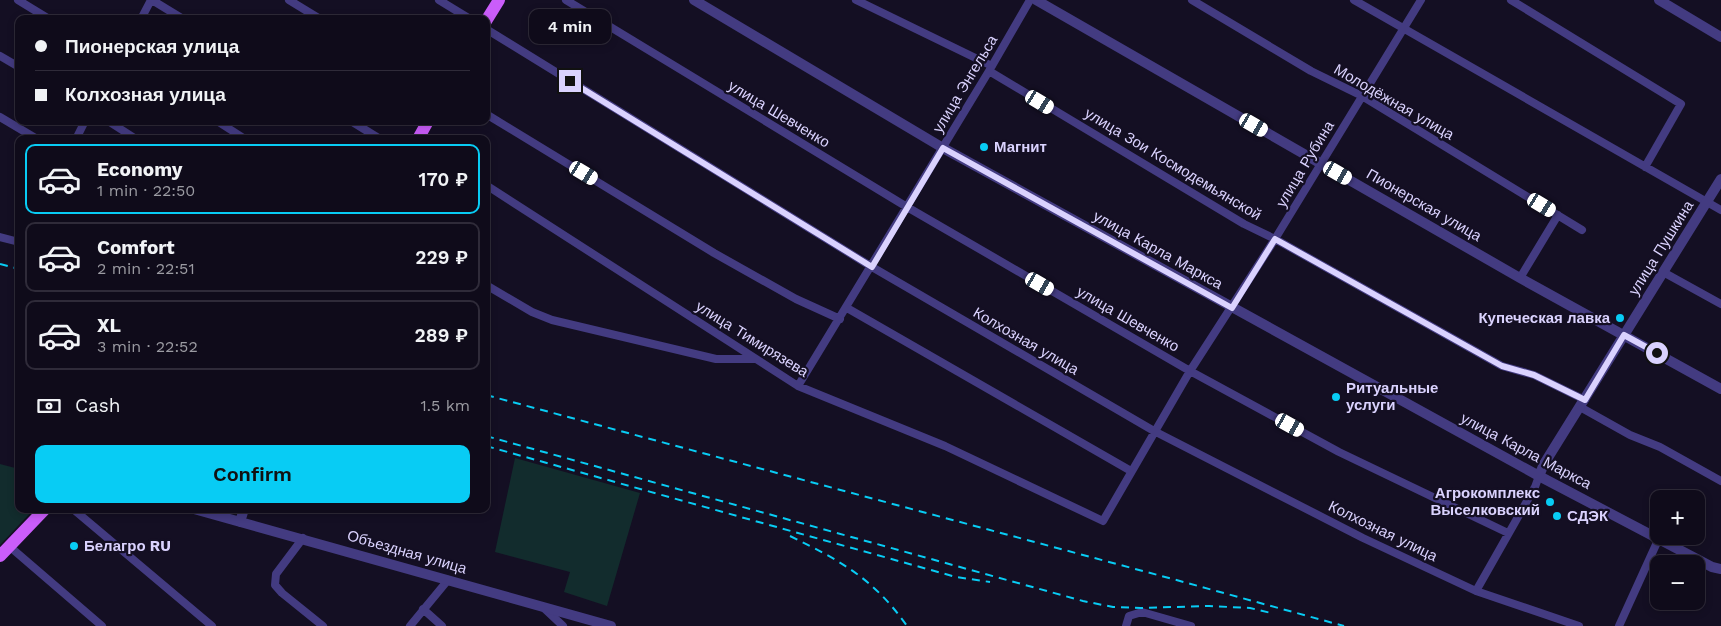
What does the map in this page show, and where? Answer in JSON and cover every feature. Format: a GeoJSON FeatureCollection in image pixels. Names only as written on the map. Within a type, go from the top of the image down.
{"type":"FeatureCollection","features":[{"type":"Feature","properties":{"kind":"main road"},"geometry":{"type":"LineString","coordinates":[[489,15],[498,0]]}},
{"type":"Feature","properties":{"kind":"main road"},"geometry":{"type":"LineString","coordinates":[[0,556],[41,513]]}},
{"type":"Feature","properties":{"kind":"street"},"geometry":{"type":"LineString","coordinates":[[18,0],[42,15]]}},
{"type":"Feature","properties":{"kind":"street"},"geometry":{"type":"LineString","coordinates":[[143,15],[151,0],[176,15]]}},
{"type":"Feature","properties":{"kind":"street"},"geometry":{"type":"LineString","coordinates":[[289,0],[313,15]]}},
{"type":"Feature","properties":{"kind":"street"},"geometry":{"type":"LineString","coordinates":[[439,0],[463,15]]}},
{"type":"Feature","properties":{"kind":"street","name":"улица Шевченко"},"geometry":{"type":"LineString","coordinates":[[566,0],[907,207],[1190,371],[1339,452],[1508,533]]}},
{"type":"Feature","properties":{"kind":"street","name":"улица Карла Маркса"},"geometry":{"type":"LineString","coordinates":[[694,0],[943,148],[1539,476],[1650,533]]}},
{"type":"Feature","properties":{"kind":"street","name":"улица Зои Космодемьянской"},"geometry":{"type":"LineString","coordinates":[[856,0],[991,69],[1244,224],[1275,239],[1502,366],[1534,375],[1582,403],[1630,435],[1660,448],[1721,481]]}},
{"type":"Feature","properties":{"kind":"street","name":"улица Энгельса"},"geometry":{"type":"LineString","coordinates":[[798,386],[872,267],[991,69],[1030,0]]}},
{"type":"Feature","properties":{"kind":"street","name":"Пионерская улица"},"geometry":{"type":"LineString","coordinates":[[1036,0],[1520,278],[1721,389]]}},
{"type":"Feature","properties":{"kind":"street","name":"Молодёжная улица"},"geometry":{"type":"LineString","coordinates":[[1192,0],[1311,71],[1362,96],[1582,230]]}},
{"type":"Feature","properties":{"kind":"street"},"geometry":{"type":"LineString","coordinates":[[1354,0],[1721,210]]}},
{"type":"Feature","properties":{"kind":"street","name":"улица Рубина"},"geometry":{"type":"LineString","coordinates":[[1103,521],[1190,371],[1275,239],[1421,0]]}},
{"type":"Feature","properties":{"kind":"street"},"geometry":{"type":"LineString","coordinates":[[1511,0],[1681,104],[1645,167]]}},
{"type":"Feature","properties":{"kind":"street"},"geometry":{"type":"LineString","coordinates":[[1659,0],[1721,37]]}},
{"type":"Feature","properties":{"kind":"street","name":"Колхозная улица"},"geometry":{"type":"LineString","coordinates":[[490,31],[872,267],[1154,431],[1363,538],[1476,591],[1579,626]]}},
{"type":"Feature","properties":{"kind":"street"},"geometry":{"type":"LineString","coordinates":[[0,56],[15,65]]}},
{"type":"Feature","properties":{"kind":"street"},"geometry":{"type":"LineString","coordinates":[[490,116],[714,253],[796,299],[840,319]]}},
{"type":"Feature","properties":{"kind":"street"},"geometry":{"type":"LineString","coordinates":[[0,117],[30,135]]}},
{"type":"Feature","properties":{"kind":"street"},"geometry":{"type":"LineString","coordinates":[[114,125],[130,135]]}},
{"type":"Feature","properties":{"kind":"street"},"geometry":{"type":"LineString","coordinates":[[223,125],[239,135]]}},
{"type":"Feature","properties":{"kind":"street"},"geometry":{"type":"LineString","coordinates":[[358,125],[374,135]]}},
{"type":"Feature","properties":{"kind":"street","name":"улица Пушкина"},"geometry":{"type":"LineString","coordinates":[[1476,591],[1535,486],[1544,464],[1721,180]]}},
{"type":"Feature","properties":{"kind":"street","name":"улица Тимирязева"},"geometry":{"type":"LineString","coordinates":[[490,188],[798,386],[945,446],[1103,521]]}},
{"type":"Feature","properties":{"kind":"street"},"geometry":{"type":"LineString","coordinates":[[1520,278],[1558,215]]}},
{"type":"Feature","properties":{"kind":"street"},"geometry":{"type":"LineString","coordinates":[[0,237],[15,241]]}},
{"type":"Feature","properties":{"kind":"street"},"geometry":{"type":"LineString","coordinates":[[1663,272],[1721,304]]}},
{"type":"Feature","properties":{"kind":"street"},"geometry":{"type":"LineString","coordinates":[[490,287],[532,312],[552,320],[716,359],[755,358]]}},
{"type":"Feature","properties":{"kind":"street"},"geometry":{"type":"LineString","coordinates":[[847,308],[1131,471]]}},
{"type":"Feature","properties":{"kind":"street"},"geometry":{"type":"LineString","coordinates":[[78,513],[212,626]]}},
{"type":"Feature","properties":{"kind":"street","name":"Объездная улица"},"geometry":{"type":"LineString","coordinates":[[208,513],[303,538],[611,626]]}},
{"type":"Feature","properties":{"kind":"street"},"geometry":{"type":"LineString","coordinates":[[240,522],[243,513]]}},
{"type":"Feature","properties":{"kind":"street"},"geometry":{"type":"LineString","coordinates":[[303,538],[276,574],[275,585],[282,593],[323,626]]}},
{"type":"Feature","properties":{"kind":"street"},"geometry":{"type":"LineString","coordinates":[[1622,625],[1656,545]]}},
{"type":"Feature","properties":{"kind":"street","name":"улица Карла Маркса"},"geometry":{"type":"LineString","coordinates":[[1672,545],[1721,569]]}},
{"type":"Feature","properties":{"kind":"street"},"geometry":{"type":"LineString","coordinates":[[9,546],[102,626]]}},
{"type":"Feature","properties":{"kind":"street"},"geometry":{"type":"LineString","coordinates":[[410,626],[448,580]]}},
{"type":"Feature","properties":{"kind":"street"},"geometry":{"type":"LineString","coordinates":[[541,605],[563,626]]}},
{"type":"Feature","properties":{"kind":"street"},"geometry":{"type":"LineString","coordinates":[[423,609],[442,626]]}},
{"type":"Feature","properties":{"kind":"street"},"geometry":{"type":"LineString","coordinates":[[1126,626],[1129,616],[1142,612],[1191,626]]}},
{"type":"Feature","properties":{"kind":"green space"},"geometry":{"type":"Polygon","coordinates":[[[515,458],[640,493],[607,606],[564,592],[570,572],[495,552],[515,458]]]}},
{"type":"Feature","properties":{"kind":"green space"},"geometry":{"type":"Polygon","coordinates":[[[0,464],[15,468],[15,513],[30,513],[0,545],[0,464]]]}},
{"type":"Feature","properties":{"kind":"railway"},"geometry":{"type":"LineString","coordinates":[[0,264],[15,268]]}},
{"type":"Feature","properties":{"kind":"railway"},"geometry":{"type":"LineString","coordinates":[[490,396],[1344,626]]}},
{"type":"Feature","properties":{"kind":"railway"},"geometry":{"type":"LineString","coordinates":[[490,437],[1083,601],[1113,607],[1209,606],[1250,608],[1271,613]]}},
{"type":"Feature","properties":{"kind":"railway"},"geometry":{"type":"LineString","coordinates":[[490,447],[956,577],[990,582]]}},
{"type":"Feature","properties":{"kind":"railway"},"geometry":{"type":"LineString","coordinates":[[790,536],[841,563],[869,583],[895,610],[907,626]]}},
{"type":"Feature","properties":{"kind":"place","name":"Магнит"},"geometry":{"type":"Point","coordinates":[984,147]}},
{"type":"Feature","properties":{"kind":"place","name":"Купеческая лавка"},"geometry":{"type":"Point","coordinates":[1620,318]}},
{"type":"Feature","properties":{"kind":"place","name":"Ритуальные услуги"},"geometry":{"type":"Point","coordinates":[1336,397]}},
{"type":"Feature","properties":{"kind":"place","name":"Агрокомплекс Выселковский"},"geometry":{"type":"Point","coordinates":[1550,502]}},
{"type":"Feature","properties":{"kind":"place","name":"СДЭК"},"geometry":{"type":"Point","coordinates":[1557,516]}},
{"type":"Feature","properties":{"kind":"place","name":"Белагро RU"},"geometry":{"type":"Point","coordinates":[74,546]}},
{"type":"Feature","properties":{"kind":"route"},"geometry":{"type":"LineString","coordinates":[[570,81],[872,267],[943,148],[1232,308],[1275,239],[1502,366],[1534,375],[1585,400],[1624,335],[1657,353]]}}]}
